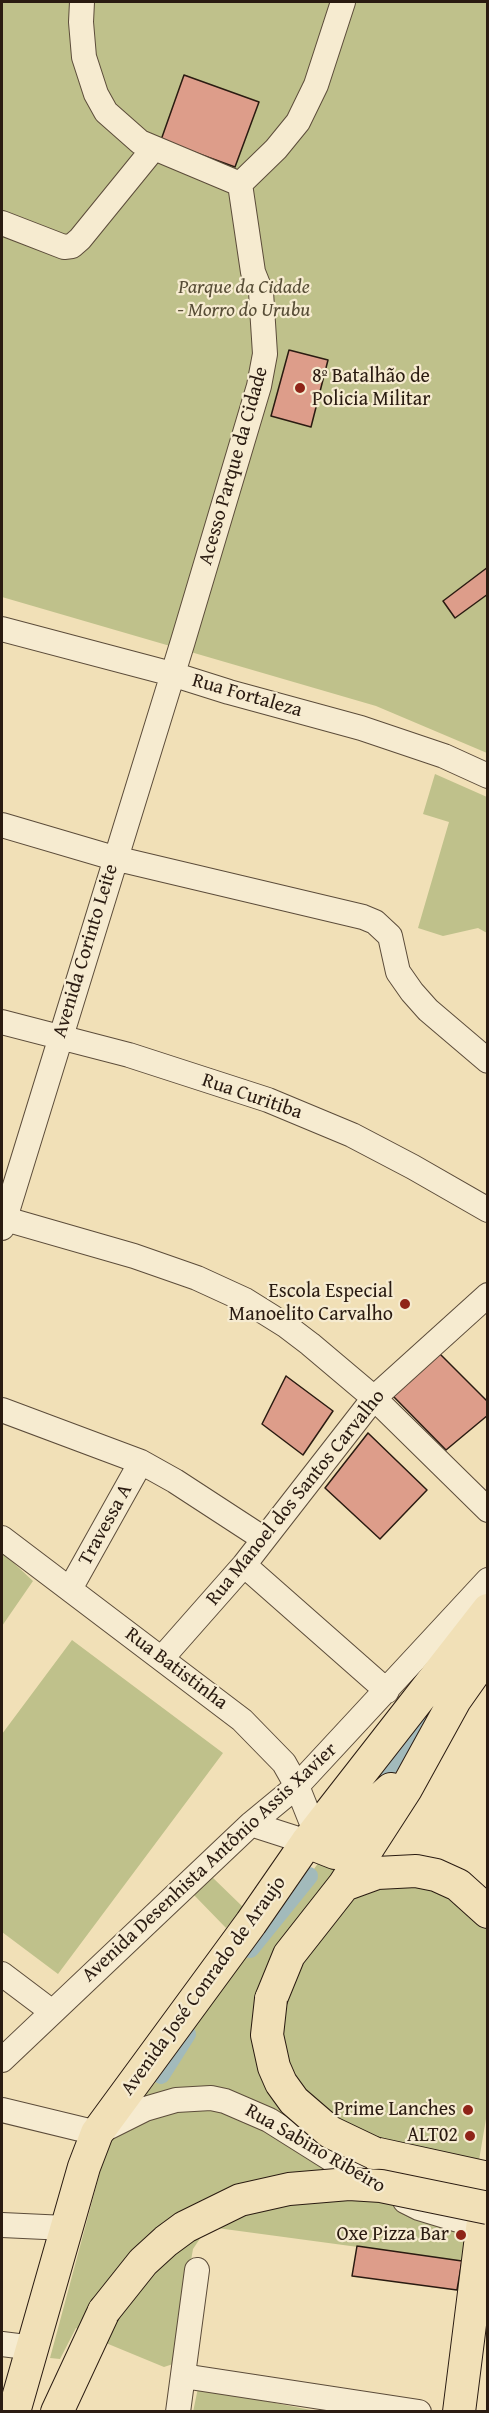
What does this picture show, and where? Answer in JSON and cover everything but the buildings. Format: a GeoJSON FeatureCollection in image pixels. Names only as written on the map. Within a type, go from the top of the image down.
{"type":"FeatureCollection","features":[{"type":"Feature","properties":{"kind":"main road","name":"Avenida José Conrado de Araujo"},"geometry":{"type":"LineString","coordinates":[[14,2412],[34,2348],[66,2228],[97,2133],[251,1923],[311,1836],[488,1610]]}},
{"type":"Feature","properties":{"kind":"main road"},"geometry":{"type":"LineString","coordinates":[[459,2412],[477,2354],[488,2180],[374,2153],[330,2132],[307,2114],[288,2092],[274,2067],[269,2050],[267,2023],[271,1999],[289,1955],[344,1886],[406,1789],[455,1700],[488,1653]]}},
{"type":"Feature","properties":{"kind":"main road"},"geometry":{"type":"LineString","coordinates":[[311,1836],[335,1853],[381,1797],[398,1787],[406,1789]]}},
{"type":"Feature","properties":{"kind":"main road"},"geometry":{"type":"LineString","coordinates":[[344,1886],[377,1873],[416,1871],[436,1875],[458,1885],[488,1912]]}},
{"type":"Feature","properties":{"kind":"main road"},"geometry":{"type":"LineString","coordinates":[[57,2412],[104,2311],[143,2262],[185,2227],[240,2200],[289,2189],[349,2184],[381,2187],[485,2222]]}},
{"type":"Feature","properties":{"kind":"street"},"geometry":{"type":"LineString","coordinates":[[82,2],[84,57],[96,94],[106,112],[140,142],[240,184],[298,122],[316,85],[343,2]]}},
{"type":"Feature","properties":{"kind":"street"},"geometry":{"type":"LineString","coordinates":[[2,223],[64,248],[72,246],[80,240],[154,148]]}},
{"type":"Feature","properties":{"kind":"street","name":"Acesso Parque da Cidade"},"geometry":{"type":"LineString","coordinates":[[172,674],[259,386],[265,354],[261,292],[253,272],[240,184]]}},
{"type":"Feature","properties":{"kind":"street","name":"Rua Fortaleza"},"geometry":{"type":"LineString","coordinates":[[2,629],[172,674],[360,728],[444,756],[488,776]]}},
{"type":"Feature","properties":{"kind":"street","name":"Avenida Corinto Leite"},"geometry":{"type":"LineString","coordinates":[[2,1221],[172,674]]}},
{"type":"Feature","properties":{"kind":"street"},"geometry":{"type":"LineString","coordinates":[[2,825],[114,858],[363,917],[375,922],[390,936],[398,972],[412,992],[428,1010],[488,1061]]}},
{"type":"Feature","properties":{"kind":"street","name":"Rua Curitiba"},"geometry":{"type":"LineString","coordinates":[[2,1022],[59,1039],[129,1055],[268,1100],[352,1135],[488,1210]]}},
{"type":"Feature","properties":{"kind":"street"},"geometry":{"type":"LineString","coordinates":[[2,1221],[134,1256],[197,1278],[245,1300],[302,1337],[374,1398],[488,1510]]}},
{"type":"Feature","properties":{"kind":"street","name":"Rua Manoel dos Santos Carvalho"},"geometry":{"type":"LineString","coordinates":[[162,1658],[244,1565],[374,1398],[488,1295]]}},
{"type":"Feature","properties":{"kind":"street"},"geometry":{"type":"LineString","coordinates":[[2,1410],[141,1462],[175,1481],[264,1539]]}},
{"type":"Feature","properties":{"kind":"street","name":"Travessa A"},"geometry":{"type":"LineString","coordinates":[[70,1589],[141,1462]]}},
{"type":"Feature","properties":{"kind":"street","name":"Rua Batistinha"},"geometry":{"type":"LineString","coordinates":[[2,1538],[242,1720],[284,1763],[297,1786],[311,1836]]}},
{"type":"Feature","properties":{"kind":"street"},"geometry":{"type":"LineString","coordinates":[[244,1565],[387,1691]]}},
{"type":"Feature","properties":{"kind":"street","name":"Avenida Desenhista Antônio Assis Xavier"},"geometry":{"type":"LineString","coordinates":[[2,2060],[51,2011],[251,1824],[297,1786],[488,1580]]}},
{"type":"Feature","properties":{"kind":"street"},"geometry":{"type":"LineString","coordinates":[[251,1824],[311,1836]]}},
{"type":"Feature","properties":{"kind":"street"},"geometry":{"type":"LineString","coordinates":[[2,1974],[51,2011]]}},
{"type":"Feature","properties":{"kind":"street","name":"Rua Sabino Ribeiro"},"geometry":{"type":"LineString","coordinates":[[97,2133],[145,2109],[176,2100],[192,2097],[225,2100],[269,2120],[339,2164],[419,2208],[485,2222]]}},
{"type":"Feature","properties":{"kind":"street"},"geometry":{"type":"LineString","coordinates":[[2,2110],[97,2133]]}},
{"type":"Feature","properties":{"kind":"street"},"geometry":{"type":"LineString","coordinates":[[2,2225],[66,2228]]}},
{"type":"Feature","properties":{"kind":"street"},"geometry":{"type":"LineString","coordinates":[[178,2412],[197,2270]]}},
{"type":"Feature","properties":{"kind":"street"},"geometry":{"type":"LineString","coordinates":[[2,2344],[34,2348]]}},
{"type":"Feature","properties":{"kind":"street"},"geometry":{"type":"LineString","coordinates":[[183,2376],[419,2412]]}},
{"type":"Feature","properties":{"kind":"green space","name":"Parque da Cidade - Morro do Urubu"},"geometry":{"type":"Polygon","coordinates":[[[2,2],[487,2],[487,753],[376,706],[2,597],[2,2]]]}},
{"type":"Feature","properties":{"kind":"green space"},"geometry":{"type":"Polygon","coordinates":[[[435,774],[487,797],[487,933],[478,928],[443,936],[418,928],[449,822],[423,814],[435,774]]]}},
{"type":"Feature","properties":{"kind":"green space"},"geometry":{"type":"Polygon","coordinates":[[[2,1552],[33,1581],[2,1626],[2,1552]]]}},
{"type":"Feature","properties":{"kind":"green space"},"geometry":{"type":"Polygon","coordinates":[[[72,1640],[223,1753],[58,1974],[2,1932],[2,1734],[72,1640]]]}},
{"type":"Feature","properties":{"kind":"green space"},"geometry":{"type":"Polygon","coordinates":[[[336,1838],[385,1882],[435,1885],[487,1922],[488,2107],[462,2261],[217,2228],[201,2237],[193,2249],[173,2364],[164,2367],[76,2328],[60,2359],[50,2358],[107,2146],[161,2075],[210,1998],[309,1876],[336,1838]]]}},
{"type":"Feature","properties":{"kind":"green space"},"geometry":{"type":"Polygon","coordinates":[[[211,1876],[243,1907],[226,1928],[193,1894],[211,1876]]]}},
{"type":"Feature","properties":{"kind":"green space"},"geometry":{"type":"Polygon","coordinates":[[[198,2388],[316,2411],[193,2412],[198,2388]]]}},
{"type":"Feature","properties":{"kind":"waterway"},"geometry":{"type":"LineString","coordinates":[[366,1797],[448,1687]]}},
{"type":"Feature","properties":{"kind":"waterway"},"geometry":{"type":"LineString","coordinates":[[250,1949],[309,1876]]}},
{"type":"Feature","properties":{"kind":"waterway"},"geometry":{"type":"LineString","coordinates":[[161,2075],[187,2034]]}},
{"type":"Feature","properties":{"kind":"place","name":"8º Batalhão de Policia Militar"},"geometry":{"type":"Point","coordinates":[300,388]}},
{"type":"Feature","properties":{"kind":"place","name":"Escola Especial Manoelito Carvalho"},"geometry":{"type":"Point","coordinates":[405,1304]}},
{"type":"Feature","properties":{"kind":"place","name":"Prime Lanches"},"geometry":{"type":"Point","coordinates":[468,2110]}},
{"type":"Feature","properties":{"kind":"place","name":"ALT02"},"geometry":{"type":"Point","coordinates":[470,2136]}},
{"type":"Feature","properties":{"kind":"place","name":"Oxe Pizza Bar"},"geometry":{"type":"Point","coordinates":[461,2235]}}]}
